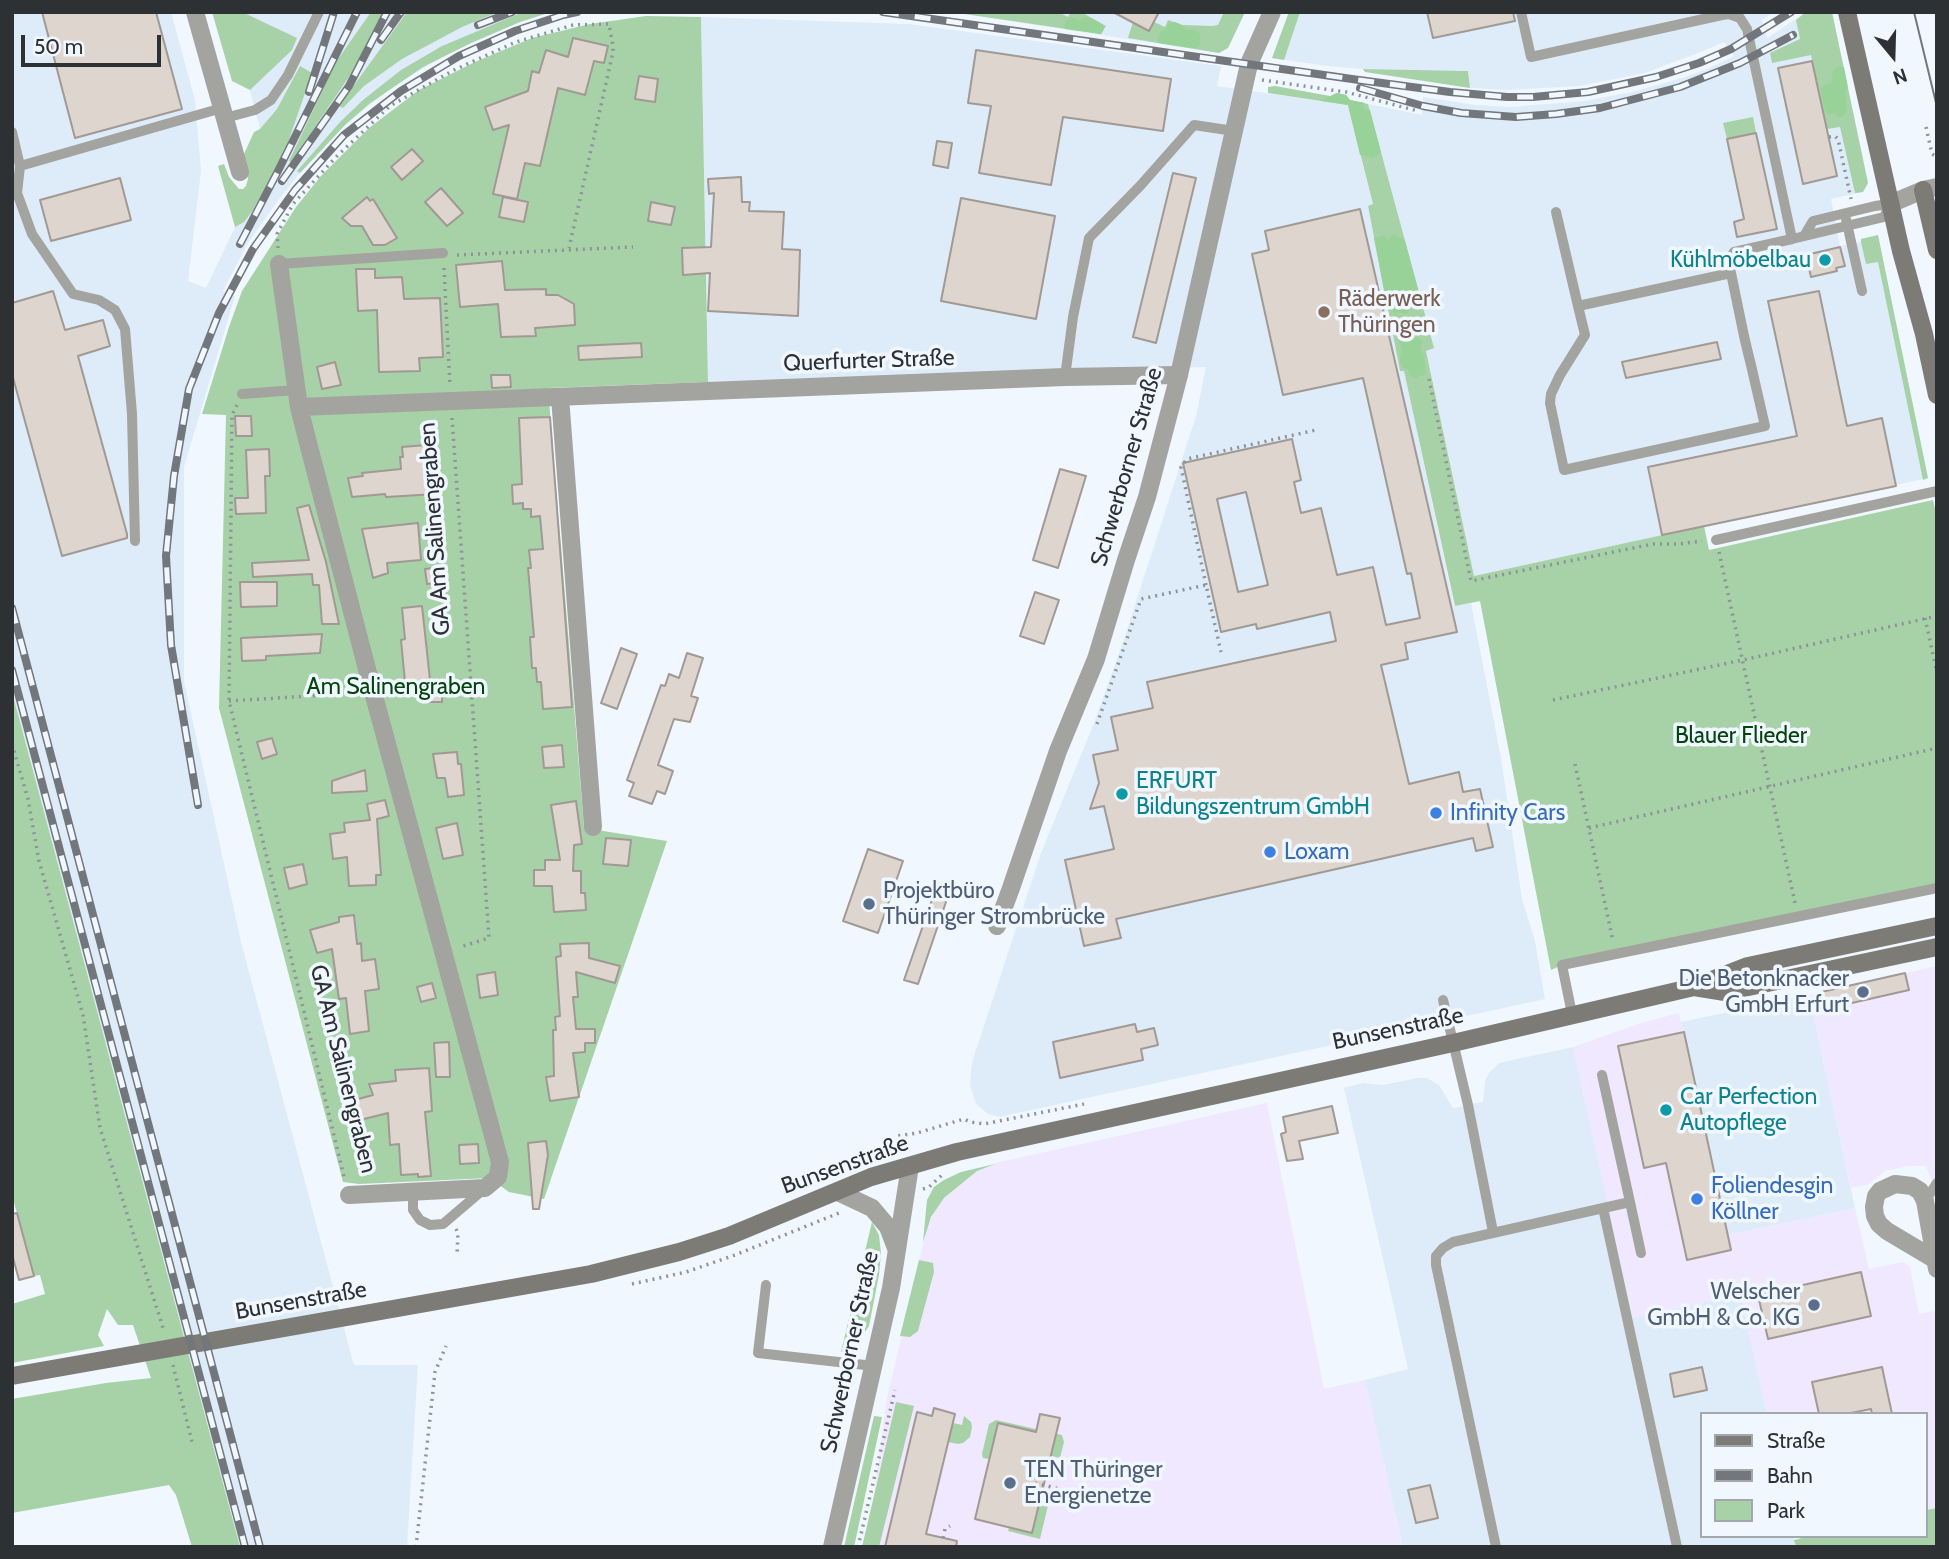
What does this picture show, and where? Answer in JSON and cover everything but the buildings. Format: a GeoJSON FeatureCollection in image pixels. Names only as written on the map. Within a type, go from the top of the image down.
{"type":"FeatureCollection","features":[{"type":"Feature","properties":{"kind":"main road"},"geometry":{"type":"LineString","coordinates":[[1847,12],[1937,396]]}},
{"type":"Feature","properties":{"kind":"main road"},"geometry":{"type":"LineString","coordinates":[[1930,188],[1937,250]]}},
{"type":"Feature","properties":{"kind":"main road","name":"Bunsenstraße"},"geometry":{"type":"LineString","coordinates":[[12,1376],[558,1280],[679,1252],[729,1236],[871,1177],[969,1149],[1086,1130],[1694,987],[1748,965],[1937,926]]}},
{"type":"Feature","properties":{"kind":"main road","name":"Bunsenstraße"},"geometry":{"type":"LineString","coordinates":[[1694,987],[1725,992],[1937,947]]}},
{"type":"Feature","properties":{"kind":"street"},"geometry":{"type":"LineString","coordinates":[[195,12],[240,172]]}},
{"type":"Feature","properties":{"kind":"street","name":"Schwerborner Straße"},"geometry":{"type":"LineString","coordinates":[[997,926],[1058,751],[1096,659],[1147,497],[1180,375],[1249,64],[1272,12]]}},
{"type":"Feature","properties":{"kind":"street"},"geometry":{"type":"LineString","coordinates":[[1890,204],[1930,188]]}},
{"type":"Feature","properties":{"kind":"street"},"geometry":{"type":"LineString","coordinates":[[279,264],[298,398],[373,692],[500,1162],[498,1177],[485,1188]]}},
{"type":"Feature","properties":{"kind":"street","name":"Querfurter Straße"},"geometry":{"type":"LineString","coordinates":[[560,397],[1180,375]]}},
{"type":"Feature","properties":{"kind":"street"},"geometry":{"type":"LineString","coordinates":[[560,397],[593,827]]}},
{"type":"Feature","properties":{"kind":"street","name":"GA Am Salinengraben"},"geometry":{"type":"LineString","coordinates":[[298,398],[451,402],[560,397]]}},
{"type":"Feature","properties":{"kind":"street","name":"Schwerborner Straße"},"geometry":{"type":"LineString","coordinates":[[832,1547],[891,1289],[910,1166]]}},
{"type":"Feature","properties":{"kind":"street"},"geometry":{"type":"LineString","coordinates":[[1887,1186],[1912,1186],[1920,1191],[1925,1201],[1936,1264],[1879,1224],[1874,1207],[1876,1196],[1887,1186]]}},
{"type":"Feature","properties":{"kind":"street","name":"GA Am Salinengraben"},"geometry":{"type":"LineString","coordinates":[[349,1195],[485,1188]]}},
{"type":"Feature","properties":{"kind":"street"},"geometry":{"type":"LineString","coordinates":[[838,1192],[872,1208],[888,1227],[897,1251]]}},
{"type":"Feature","properties":{"kind":"lane"},"geometry":{"type":"LineString","coordinates":[[20,166],[224,113],[255,110],[266,105],[288,75],[319,12]]}},
{"type":"Feature","properties":{"kind":"lane"},"geometry":{"type":"LineString","coordinates":[[1521,12],[1531,57],[1722,15],[1729,14],[1740,18],[1747,29],[1792,239]]}},
{"type":"Feature","properties":{"kind":"lane"},"geometry":{"type":"LineString","coordinates":[[1065,377],[1073,317],[1089,238],[1194,125],[1234,131]]}},
{"type":"Feature","properties":{"kind":"lane"},"geometry":{"type":"LineString","coordinates":[[12,132],[20,166],[17,193],[32,234],[74,294],[99,300],[115,310],[125,329],[132,414],[135,541]]}},
{"type":"Feature","properties":{"kind":"lane"},"geometry":{"type":"LineString","coordinates":[[1804,236],[1813,220],[1890,204]]}},
{"type":"Feature","properties":{"kind":"lane"},"geometry":{"type":"LineString","coordinates":[[1556,212],[1585,335],[1551,394],[1550,403],[1564,470],[1765,426],[1728,260],[1734,252],[1884,217],[1890,204]]}},
{"type":"Feature","properties":{"kind":"lane"},"geometry":{"type":"LineString","coordinates":[[1845,213],[1862,290]]}},
{"type":"Feature","properties":{"kind":"lane"},"geometry":{"type":"LineString","coordinates":[[279,264],[443,253]]}},
{"type":"Feature","properties":{"kind":"lane"},"geometry":{"type":"LineString","coordinates":[[1578,306],[1731,273]]}},
{"type":"Feature","properties":{"kind":"lane","name":"GA Am Salinengraben"},"geometry":{"type":"LineString","coordinates":[[242,394],[298,398]]}},
{"type":"Feature","properties":{"kind":"lane"},"geometry":{"type":"LineString","coordinates":[[1716,541],[1937,491]]}},
{"type":"Feature","properties":{"kind":"lane"},"geometry":{"type":"LineString","coordinates":[[1572,1014],[1562,965],[1937,888]]}},
{"type":"Feature","properties":{"kind":"lane"},"geometry":{"type":"LineString","coordinates":[[1443,1000],[1468,1105],[1493,1232]]}},
{"type":"Feature","properties":{"kind":"lane"},"geometry":{"type":"LineString","coordinates":[[1602,1075],[1641,1253]]}},
{"type":"Feature","properties":{"kind":"lane"},"geometry":{"type":"LineString","coordinates":[[1925,1201],[1937,1183]]}},
{"type":"Feature","properties":{"kind":"lane"},"geometry":{"type":"LineString","coordinates":[[413,1192],[413,1210],[420,1220],[430,1226],[443,1224],[485,1188]]}},
{"type":"Feature","properties":{"kind":"lane"},"geometry":{"type":"LineString","coordinates":[[1496,1547],[1436,1256],[1453,1242],[1630,1202]]}},
{"type":"Feature","properties":{"kind":"lane"},"geometry":{"type":"LineString","coordinates":[[1603,1208],[1677,1547]]}},
{"type":"Feature","properties":{"kind":"lane"},"geometry":{"type":"LineString","coordinates":[[765,1285],[758,1353],[874,1366]]}},
{"type":"Feature","properties":{"kind":"path"},"geometry":{"type":"LineString","coordinates":[[279,264],[277,234],[293,204],[336,156],[390,106],[454,70],[516,42],[573,24],[608,24],[613,52],[569,248]]}},
{"type":"Feature","properties":{"kind":"path"},"geometry":{"type":"LineString","coordinates":[[1246,77],[1359,94],[1418,111]]}},
{"type":"Feature","properties":{"kind":"path"},"geometry":{"type":"LineString","coordinates":[[1926,127],[1932,154],[1937,157]]}},
{"type":"Feature","properties":{"kind":"path"},"geometry":{"type":"LineString","coordinates":[[1829,137],[1835,136],[1838,139],[1850,194]]}},
{"type":"Feature","properties":{"kind":"path"},"geometry":{"type":"LineString","coordinates":[[443,253],[456,255],[633,247]]}},
{"type":"Feature","properties":{"kind":"path","name":"GA Am Salinengraben"},"geometry":{"type":"LineString","coordinates":[[443,253],[489,938],[443,952]]}},
{"type":"Feature","properties":{"kind":"path"},"geometry":{"type":"LineString","coordinates":[[1429,379],[1471,581],[1653,544],[1716,541],[1797,911]]}},
{"type":"Feature","properties":{"kind":"path","name":"GA Am Salinengraben"},"geometry":{"type":"LineString","coordinates":[[242,394],[232,415],[229,701],[349,1195]]}},
{"type":"Feature","properties":{"kind":"path"},"geometry":{"type":"LineString","coordinates":[[1221,652],[1181,467],[1186,459],[1316,430]]}},
{"type":"Feature","properties":{"kind":"path"},"geometry":{"type":"LineString","coordinates":[[1097,724],[1141,599],[1206,584]]}},
{"type":"Feature","properties":{"kind":"path"},"geometry":{"type":"LineString","coordinates":[[1553,700],[1937,616]]}},
{"type":"Feature","properties":{"kind":"path"},"geometry":{"type":"LineString","coordinates":[[1925,618],[1937,673]]}},
{"type":"Feature","properties":{"kind":"path"},"geometry":{"type":"LineString","coordinates":[[229,701],[373,692]]}},
{"type":"Feature","properties":{"kind":"path"},"geometry":{"type":"LineString","coordinates":[[12,744],[27,799],[39,861],[83,1015],[100,1128],[166,1338]]}},
{"type":"Feature","properties":{"kind":"path"},"geometry":{"type":"LineString","coordinates":[[1589,828],[1937,748]]}},
{"type":"Feature","properties":{"kind":"path"},"geometry":{"type":"LineString","coordinates":[[1575,764],[1614,950]]}},
{"type":"Feature","properties":{"kind":"path"},"geometry":{"type":"LineString","coordinates":[[449,1219],[458,1233],[457,1255]]}},
{"type":"Feature","properties":{"kind":"path"},"geometry":{"type":"LineString","coordinates":[[416,1547],[435,1372],[446,1346]]}},
{"type":"Feature","properties":{"kind":"path"},"geometry":{"type":"LineString","coordinates":[[173,1364],[192,1442]]}},
{"type":"Feature","properties":{"kind":"path"},"geometry":{"type":"LineString","coordinates":[[858,1547],[895,1390]]}},
{"type":"Feature","properties":{"kind":"path"},"geometry":{"type":"LineString","coordinates":[[1032,1493],[1037,1472]]}},
{"type":"Feature","properties":{"kind":"path"},"geometry":{"type":"LineString","coordinates":[[1034,1483],[1064,1490]]}},
{"type":"Feature","properties":{"kind":"path"},"geometry":{"type":"LineString","coordinates":[[943,1538],[945,1529],[950,1526]]}},
{"type":"Feature","properties":{"kind":"shaded area"},"geometry":{"type":"Polygon","coordinates":[[[12,12],[171,12],[195,100],[201,171],[188,281],[206,288],[275,153],[260,129],[229,12],[551,12],[520,22],[447,54],[392,87],[345,125],[300,173],[248,243],[223,291],[235,296],[184,467],[184,681],[242,946],[354,1365],[418,1365],[407,1547],[240,1547],[12,693],[12,12]]]}},
{"type":"Feature","properties":{"kind":"shaded area"},"geometry":{"type":"Polygon","coordinates":[[[951,12],[1245,12],[1228,48],[1219,53],[951,12]]]}},
{"type":"Feature","properties":{"kind":"shaded area"},"geometry":{"type":"Polygon","coordinates":[[[1289,12],[1774,12],[1762,20],[1767,38],[1806,12],[1832,12],[1868,183],[1863,192],[1831,199],[1840,246],[1878,235],[1928,478],[1474,576],[1426,350],[1433,348],[1368,104],[1422,115],[1423,97],[1510,107],[1584,101],[1632,92],[1682,78],[1734,56],[1724,42],[1645,73],[1579,86],[1508,90],[1470,88],[1468,71],[1363,69],[1272,58],[1289,12]]]}},
{"type":"Feature","properties":{"kind":"shaded area"},"geometry":{"type":"Polygon","coordinates":[[[701,17],[909,24],[1221,66],[1217,86],[1348,105],[1373,205],[1368,206],[1400,371],[1404,370],[1454,606],[1471,603],[1501,758],[1522,899],[1535,941],[1545,999],[999,1117],[988,1114],[976,1104],[970,1085],[972,1062],[1041,853],[1094,723],[1122,645],[1196,416],[1206,367],[708,382],[701,17]]]}},
{"type":"Feature","properties":{"kind":"shaded area"},"geometry":{"type":"Polygon","coordinates":[[[1937,966],[1937,1196],[1926,1166],[1907,1166],[1885,1171],[1867,1185],[1851,1188],[1809,995],[1937,966]]]}},
{"type":"Feature","properties":{"kind":"shaded area"},"geometry":{"type":"Polygon","coordinates":[[[1809,995],[1855,1208],[1727,1235],[1681,1022],[1809,995]]]}},
{"type":"Feature","properties":{"kind":"shaded area"},"geometry":{"type":"Polygon","coordinates":[[[1679,1013],[1727,1235],[1855,1208],[1869,1269],[1903,1262],[1910,1267],[1919,1314],[1934,1311],[1937,1324],[1937,1508],[1928,1510],[1928,1412],[1767,1412],[1740,1295],[1633,1319],[1573,1047],[1679,1013]]]}},
{"type":"Feature","properties":{"kind":"shaded area"},"geometry":{"type":"Polygon","coordinates":[[[1573,1047],[1633,1318],[1740,1295],[1767,1412],[1700,1412],[1700,1538],[1794,1538],[1796,1547],[1403,1547],[1365,1380],[1408,1369],[1344,1088],[1363,1083],[1383,1085],[1427,1078],[1439,1085],[1453,1108],[1483,1102],[1485,1081],[1499,1063],[1573,1047]]]}},
{"type":"Feature","properties":{"kind":"shaded area"},"geometry":{"type":"Polygon","coordinates":[[[1267,1103],[1324,1389],[1365,1380],[1403,1547],[867,1547],[887,1398],[928,1224],[940,1203],[963,1181],[995,1163],[1267,1103]]]}},
{"type":"Feature","properties":{"kind":"green space"},"geometry":{"type":"Polygon","coordinates":[[[212,12],[242,12],[297,38],[292,50],[250,90],[232,81],[212,12]]]}},
{"type":"Feature","properties":{"kind":"green space"},"geometry":{"type":"Polygon","coordinates":[[[371,12],[383,12],[357,65],[291,162],[289,161],[336,62],[371,12]]]}},
{"type":"Feature","properties":{"kind":"green space"},"geometry":{"type":"Polygon","coordinates":[[[407,12],[498,12],[462,27],[402,59],[364,86],[343,108],[339,106],[407,12]]]}},
{"type":"Feature","properties":{"kind":"green space"},"geometry":{"type":"Polygon","coordinates":[[[523,12],[551,12],[471,43],[423,67],[369,104],[345,125],[300,173],[297,171],[341,121],[401,70],[442,46],[523,12]]]}},
{"type":"Feature","properties":{"kind":"green space"},"geometry":{"type":"Polygon","coordinates":[[[951,12],[1058,12],[1068,17],[1071,12],[1081,12],[1106,26],[1101,34],[951,12]]]}},
{"type":"Feature","properties":{"kind":"green space"},"geometry":{"type":"Polygon","coordinates":[[[1224,12],[1245,12],[1228,48],[1219,53],[1128,38],[1133,22],[1154,22],[1165,27],[1168,20],[1182,25],[1212,26],[1218,25],[1224,12]]]}},
{"type":"Feature","properties":{"kind":"green space"},"geometry":{"type":"Polygon","coordinates":[[[1289,12],[1300,12],[1284,60],[1272,58],[1289,12]]]}},
{"type":"Feature","properties":{"kind":"green space"},"geometry":{"type":"Polygon","coordinates":[[[1806,12],[1832,12],[1868,183],[1863,192],[1855,193],[1840,127],[1827,129],[1811,55],[1772,63],[1770,53],[1800,39],[1796,20],[1806,12]]]}},
{"type":"Feature","properties":{"kind":"green space","name":"Am Salinengraben"},"geometry":{"type":"Polygon","coordinates":[[[646,16],[701,17],[708,382],[548,388],[584,828],[667,841],[544,1199],[509,1192],[489,1178],[359,1184],[343,1182],[219,708],[226,415],[202,414],[242,291],[296,207],[321,176],[369,128],[419,90],[532,38],[590,24],[646,16]]]}},
{"type":"Feature","properties":{"kind":"green space"},"geometry":{"type":"Polygon","coordinates":[[[1084,17],[1103,25],[1101,34],[1065,29],[1067,20],[1073,18],[1079,21],[1084,17]]]}},
{"type":"Feature","properties":{"kind":"green space"},"geometry":{"type":"Polygon","coordinates":[[[1175,22],[1186,30],[1195,30],[1200,34],[1200,45],[1197,48],[1158,43],[1157,38],[1161,32],[1175,22]]]}},
{"type":"Feature","properties":{"kind":"green space"},"geometry":{"type":"Polygon","coordinates":[[[300,66],[312,73],[285,151],[253,210],[244,222],[235,227],[218,166],[224,164],[229,177],[239,189],[246,186],[248,179],[244,154],[254,132],[260,129],[277,109],[300,66]]]}},
{"type":"Feature","properties":{"kind":"green space"},"geometry":{"type":"Polygon","coordinates":[[[1837,67],[1844,67],[1848,88],[1845,93],[1847,111],[1842,117],[1838,117],[1835,112],[1829,114],[1825,111],[1821,91],[1822,87],[1831,83],[1833,71],[1837,67]]]}},
{"type":"Feature","properties":{"kind":"green space"},"geometry":{"type":"Polygon","coordinates":[[[1363,69],[1468,71],[1470,88],[1365,72],[1363,69]]]}},
{"type":"Feature","properties":{"kind":"green space","name":"Blauer Flieder"},"geometry":{"type":"Polygon","coordinates":[[[1268,87],[1330,96],[1337,93],[1346,95],[1350,100],[1368,104],[1434,348],[1426,351],[1474,576],[1704,526],[1709,550],[1933,500],[1937,517],[1937,888],[1562,965],[1551,970],[1480,601],[1455,606],[1404,371],[1400,371],[1368,206],[1373,204],[1348,105],[1268,93],[1268,87]]]}},
{"type":"Feature","properties":{"kind":"green space"},"geometry":{"type":"Polygon","coordinates":[[[1337,93],[1346,95],[1350,100],[1365,103],[1363,108],[1370,110],[1381,152],[1373,158],[1360,155],[1348,105],[1321,101],[1337,93]]]}},
{"type":"Feature","properties":{"kind":"green space"},"geometry":{"type":"Polygon","coordinates":[[[1753,117],[1756,133],[1727,139],[1723,123],[1753,117]]]}},
{"type":"Feature","properties":{"kind":"green space"},"geometry":{"type":"Polygon","coordinates":[[[1394,234],[1405,241],[1419,293],[1416,307],[1406,314],[1395,314],[1385,296],[1374,238],[1384,236],[1388,240],[1394,234]]]}},
{"type":"Feature","properties":{"kind":"green space"},"geometry":{"type":"Polygon","coordinates":[[[1878,235],[1928,478],[1923,480],[1878,262],[1866,264],[1861,242],[1861,239],[1878,235]]]}},
{"type":"Feature","properties":{"kind":"green space"},"geometry":{"type":"Polygon","coordinates":[[[1417,337],[1423,341],[1420,348],[1424,356],[1425,375],[1416,379],[1400,362],[1403,352],[1399,342],[1401,339],[1417,337]]]}},
{"type":"Feature","properties":{"kind":"green space"},"geometry":{"type":"Polygon","coordinates":[[[12,692],[240,1547],[192,1547],[176,1495],[169,1485],[12,1513],[12,1399],[151,1378],[133,1325],[118,1325],[107,1309],[98,1335],[104,1346],[12,1363],[12,1304],[45,1294],[40,1275],[34,1276],[12,1195],[12,692]]]}},
{"type":"Feature","properties":{"kind":"green space"},"geometry":{"type":"Polygon","coordinates":[[[995,1164],[977,1171],[944,1198],[931,1217],[923,1242],[927,1200],[934,1187],[961,1172],[995,1164]]]}},
{"type":"Feature","properties":{"kind":"green space"},"geometry":{"type":"Polygon","coordinates":[[[872,1222],[879,1235],[881,1253],[869,1326],[861,1338],[841,1352],[872,1222]]]}},
{"type":"Feature","properties":{"kind":"green space"},"geometry":{"type":"Polygon","coordinates":[[[919,1260],[933,1263],[934,1272],[918,1331],[910,1337],[900,1336],[919,1260]]]}},
{"type":"Feature","properties":{"kind":"green space"},"geometry":{"type":"Polygon","coordinates":[[[896,1402],[914,1406],[879,1547],[862,1547],[896,1402]]]}},
{"type":"Feature","properties":{"kind":"green space"},"geometry":{"type":"Polygon","coordinates":[[[874,1416],[882,1417],[854,1547],[844,1547],[874,1416]]]}},
{"type":"Feature","properties":{"kind":"green space"},"geometry":{"type":"Polygon","coordinates":[[[964,1416],[971,1422],[970,1437],[963,1443],[948,1442],[953,1423],[962,1425],[964,1416]]]}},
{"type":"Feature","properties":{"kind":"green space"},"geometry":{"type":"Polygon","coordinates":[[[996,1420],[1062,1435],[1064,1442],[1060,1458],[1051,1456],[1055,1436],[998,1423],[989,1459],[983,1458],[989,1424],[996,1420]]]}},
{"type":"Feature","properties":{"kind":"green space"},"geometry":{"type":"Polygon","coordinates":[[[1042,1495],[1050,1497],[1040,1539],[1008,1531],[1009,1528],[1032,1533],[1042,1495]]]}},
{"type":"Feature","properties":{"kind":"green space"},"geometry":{"type":"Polygon","coordinates":[[[1937,1508],[1937,1547],[1796,1547],[1794,1540],[1928,1538],[1928,1510],[1937,1508]]]}},
{"type":"Feature","properties":{"kind":"tram line"},"geometry":{"type":"LineString","coordinates":[[1914,12],[1937,107]]}},
{"type":"Feature","properties":{"kind":"railway"},"geometry":{"type":"LineString","coordinates":[[309,92],[334,12]]}},
{"type":"Feature","properties":{"kind":"railway"},"geometry":{"type":"LineString","coordinates":[[240,244],[357,12]]}},
{"type":"Feature","properties":{"kind":"railway"},"geometry":{"type":"LineString","coordinates":[[282,181],[349,86],[387,12]]}},
{"type":"Feature","properties":{"kind":"railway"},"geometry":{"type":"LineString","coordinates":[[381,40],[401,12]]}},
{"type":"Feature","properties":{"kind":"railway"},"geometry":{"type":"LineString","coordinates":[[478,25],[512,12]]}},
{"type":"Feature","properties":{"kind":"railway"},"geometry":{"type":"LineString","coordinates":[[198,805],[171,645],[166,556],[174,476],[189,389],[219,313],[253,249],[295,190],[344,135],[401,91],[459,56],[515,31],[577,12]]}},
{"type":"Feature","properties":{"kind":"railway"},"geometry":{"type":"LineString","coordinates":[[883,12],[1359,80],[1507,97],[1588,92],[1656,77],[1731,49],[1791,12]]}},
{"type":"Feature","properties":{"kind":"railway"},"geometry":{"type":"LineString","coordinates":[[1360,88],[1423,106],[1461,113],[1516,117],[1556,114],[1600,108],[1680,87],[1740,63],[1793,35]]}},
{"type":"Feature","properties":{"kind":"railway"},"geometry":{"type":"LineString","coordinates":[[12,608],[260,1547]]}},
{"type":"Feature","properties":{"kind":"railway"},"geometry":{"type":"LineString","coordinates":[[12,670],[245,1547]]}},
{"type":"Feature","properties":{"kind":"place","name":"Kühlmöbelbau"},"geometry":{"type":"Point","coordinates":[1825,260]}},
{"type":"Feature","properties":{"kind":"place","name":"Räderwerk Thüringen"},"geometry":{"type":"Point","coordinates":[1324,312]}},
{"type":"Feature","properties":{"kind":"place","name":"ERFURT Bildungszentrum GmbH"},"geometry":{"type":"Point","coordinates":[1122,794]}},
{"type":"Feature","properties":{"kind":"place","name":"Infinity Cars"},"geometry":{"type":"Point","coordinates":[1436,813]}},
{"type":"Feature","properties":{"kind":"place","name":"Loxam"},"geometry":{"type":"Point","coordinates":[1270,852]}},
{"type":"Feature","properties":{"kind":"place","name":"Projektbüro Thüringer Strombrücke"},"geometry":{"type":"Point","coordinates":[869,904]}},
{"type":"Feature","properties":{"kind":"place","name":"Die Betonknacker GmbH Erfurt"},"geometry":{"type":"Point","coordinates":[1863,992]}},
{"type":"Feature","properties":{"kind":"place","name":"Car Perfection Autopflege"},"geometry":{"type":"Point","coordinates":[1666,1110]}},
{"type":"Feature","properties":{"kind":"place","name":"Foliendesgin Köllner"},"geometry":{"type":"Point","coordinates":[1697,1199]}},
{"type":"Feature","properties":{"kind":"place","name":"Welscher GmbH & Co. KG"},"geometry":{"type":"Point","coordinates":[1814,1305]}},
{"type":"Feature","properties":{"kind":"place","name":"TEN Thüringer Energienetze"},"geometry":{"type":"Point","coordinates":[1010,1483]}}]}
